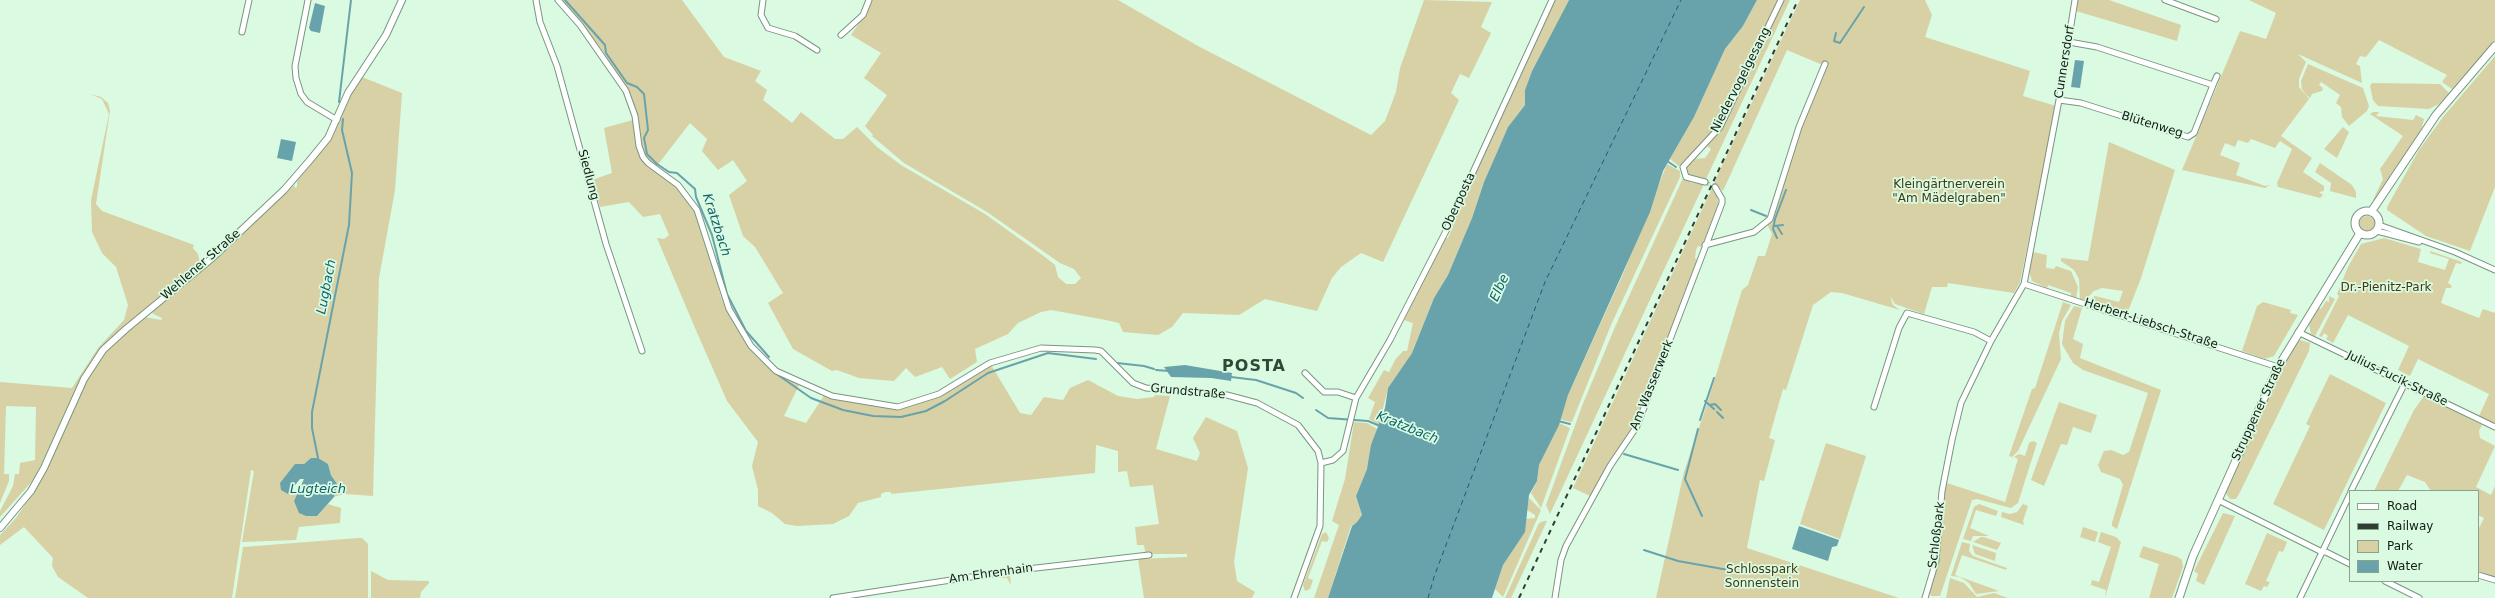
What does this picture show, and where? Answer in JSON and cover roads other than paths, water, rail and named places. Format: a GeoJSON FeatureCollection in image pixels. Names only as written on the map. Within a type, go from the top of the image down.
{"type":"FeatureCollection","features":[{"type":"Feature","properties":{"kind":"main road"},"geometry":{"type":"LineString","coordinates":[[2374,214],[2363,212],[2356,218],[2355,228],[2360,233],[2367,236],[2378,228],[2374,214],[2393,181],[2436,115],[2495,46]]}},
{"type":"Feature","properties":{"kind":"main road","name":"Struppener Straße"},"geometry":{"type":"LineString","coordinates":[[2179,598],[2193,556],[2278,367],[2298,332],[2360,233]]}},
{"type":"Feature","properties":{"kind":"street"},"geometry":{"type":"LineString","coordinates":[[242,32],[249,0]]}},
{"type":"Feature","properties":{"kind":"street"},"geometry":{"type":"LineString","coordinates":[[308,0],[295,66],[296,78],[301,94],[307,102],[337,120]]}},
{"type":"Feature","properties":{"kind":"street","name":"Wehlener Straße"},"geometry":{"type":"LineString","coordinates":[[0,528],[34,485],[84,379],[103,350],[126,329],[211,260],[284,190],[328,138],[348,93],[386,35],[402,0]]}},
{"type":"Feature","properties":{"kind":"street","name":"Siedlung"},"geometry":{"type":"LineString","coordinates":[[537,0],[540,22],[557,66],[606,244],[642,351]]}},
{"type":"Feature","properties":{"kind":"street","name":"Grundstraße"},"geometry":{"type":"LineString","coordinates":[[558,0],[580,25],[626,91],[635,116],[643,157],[648,163],[678,184],[697,210],[729,309],[751,346],[776,371],[832,396],[898,407],[939,394],[990,363],[1041,348],[1101,351],[1125,376],[1140,386],[1158,391],[1213,393],[1236,397],[1277,413],[1304,431],[1318,450],[1321,463]]}},
{"type":"Feature","properties":{"kind":"street"},"geometry":{"type":"LineString","coordinates":[[763,0],[761,15],[765,26],[795,36],[817,50]]}},
{"type":"Feature","properties":{"kind":"street"},"geometry":{"type":"LineString","coordinates":[[841,36],[863,15],[869,0]]}},
{"type":"Feature","properties":{"kind":"street","name":"Oberposta"},"geometry":{"type":"LineString","coordinates":[[1321,463],[1333,460],[1343,451],[1356,398],[1390,340],[1446,231],[1552,0]]}},
{"type":"Feature","properties":{"kind":"street","name":"Niedervogelgesang"},"geometry":{"type":"LineString","coordinates":[[1704,182],[1691,180],[1684,174],[1685,163],[1720,127],[1781,0]]}},
{"type":"Feature","properties":{"kind":"street","name":"Cunnersdorf"},"geometry":{"type":"LineString","coordinates":[[2024,284],[2055,125],[2075,0]]}},
{"type":"Feature","properties":{"kind":"street"},"geometry":{"type":"LineString","coordinates":[[2165,0],[2216,19]]}},
{"type":"Feature","properties":{"kind":"street"},"geometry":{"type":"LineString","coordinates":[[2069,42],[2097,47],[2213,85]]}},
{"type":"Feature","properties":{"kind":"street"},"geometry":{"type":"LineString","coordinates":[[1705,244],[1754,232],[1770,219],[1799,127],[1825,64]]}},
{"type":"Feature","properties":{"kind":"street","name":"Blütenweg"},"geometry":{"type":"LineString","coordinates":[[2059,100],[2082,103],[2188,137],[2194,133],[2217,76]]}},
{"type":"Feature","properties":{"kind":"street","name":"Am Wasserwerk"},"geometry":{"type":"LineString","coordinates":[[1555,598],[1561,560],[1566,546],[1610,466],[1636,426],[1722,203],[1722,199],[1715,187]]}},
{"type":"Feature","properties":{"kind":"street"},"geometry":{"type":"LineString","coordinates":[[2378,228],[2455,252],[2495,270]]}},
{"type":"Feature","properties":{"kind":"street","name":"Schloßpark"},"geometry":{"type":"LineString","coordinates":[[1925,598],[1936,561],[1946,472],[1961,403],[1991,341],[2024,284]]}},
{"type":"Feature","properties":{"kind":"street","name":"Herbert-Liebsch-Straße"},"geometry":{"type":"LineString","coordinates":[[2024,284],[2278,367]]}},
{"type":"Feature","properties":{"kind":"street"},"geometry":{"type":"LineString","coordinates":[[1874,407],[1899,328],[1907,313],[1956,326],[1991,341]]}},
{"type":"Feature","properties":{"kind":"street","name":"Julius-Fucik-Straße"},"geometry":{"type":"LineString","coordinates":[[2298,332],[2495,428]]}},
{"type":"Feature","properties":{"kind":"street"},"geometry":{"type":"LineString","coordinates":[[1305,373],[1318,387],[1328,393],[1338,392],[1356,398]]}},
{"type":"Feature","properties":{"kind":"street"},"geometry":{"type":"LineString","coordinates":[[2352,490],[2405,383]]}},
{"type":"Feature","properties":{"kind":"street"},"geometry":{"type":"LineString","coordinates":[[1294,598],[1320,526],[1321,463]]}},
{"type":"Feature","properties":{"kind":"street"},"geometry":{"type":"LineString","coordinates":[[2300,598],[2349,496]]}},
{"type":"Feature","properties":{"kind":"street"},"geometry":{"type":"LineString","coordinates":[[2218,500],[2322,552],[2326,552],[2349,564]]}},
{"type":"Feature","properties":{"kind":"street","name":"Am Ehrenhain"},"geometry":{"type":"LineString","coordinates":[[833,598],[1010,571],[1149,555]]}},
{"type":"Feature","properties":{"kind":"street"},"geometry":{"type":"LineString","coordinates":[[2479,575],[2495,580]]}},
{"type":"Feature","properties":{"kind":"street"},"geometry":{"type":"LineString","coordinates":[[2387,582],[2419,598]]}},
{"type":"Feature","properties":{"kind":"water","name":"Elbe"},"geometry":{"type":"Polygon","coordinates":[[[1569,0],[1757,0],[1743,26],[1725,49],[1694,117],[1663,171],[1650,212],[1568,395],[1559,425],[1539,465],[1537,481],[1529,495],[1525,532],[1503,565],[1492,598],[1328,598],[1352,526],[1362,515],[1356,496],[1367,469],[1371,445],[1385,408],[1388,388],[1412,353],[1434,298],[1448,275],[1472,218],[1484,182],[1508,127],[1525,105],[1525,90],[1532,71],[1569,0]]]}},
{"type":"Feature","properties":{"kind":"water"},"geometry":{"type":"Polygon","coordinates":[[[315,3],[325,6],[320,33],[311,31],[309,28],[315,3]]]}},
{"type":"Feature","properties":{"kind":"water"},"geometry":{"type":"Polygon","coordinates":[[[2075,60],[2084,61],[2080,88],[2071,87],[2075,60]]]}},
{"type":"Feature","properties":{"kind":"water"},"geometry":{"type":"Polygon","coordinates":[[[281,139],[296,142],[292,161],[277,158],[281,139]]]}},
{"type":"Feature","properties":{"kind":"water"},"geometry":{"type":"Polygon","coordinates":[[[1185,365],[1232,373],[1231,381],[1211,378],[1171,377],[1164,367],[1185,365]]]}},
{"type":"Feature","properties":{"kind":"water","name":"Lugteich"},"geometry":{"type":"Polygon","coordinates":[[[311,458],[318,458],[328,464],[331,475],[337,484],[334,497],[317,516],[306,516],[299,513],[294,501],[304,479],[300,479],[288,494],[281,490],[280,483],[295,464],[304,464],[311,458]]]}},
{"type":"Feature","properties":{"kind":"water"},"geometry":{"type":"Polygon","coordinates":[[[1799,526],[1839,540],[1837,546],[1832,547],[1828,561],[1792,549],[1799,526]]]}},
{"type":"Feature","properties":{"kind":"waterway","name":"Lugbach"},"geometry":{"type":"LineString","coordinates":[[339,102],[351,0]]}},
{"type":"Feature","properties":{"kind":"waterway","name":"Kratzbach"},"geometry":{"type":"LineString","coordinates":[[565,0],[605,45],[606,53],[627,83],[637,87],[644,94],[648,130],[644,138],[647,154],[657,164],[669,172],[677,173],[695,189],[696,197],[712,235],[727,294],[746,331],[769,357]]}},
{"type":"Feature","properties":{"kind":"waterway"},"geometry":{"type":"LineString","coordinates":[[1836,33],[1834,41],[1840,43],[1864,7]]}},
{"type":"Feature","properties":{"kind":"waterway","name":"Lugbach"},"geometry":{"type":"LineString","coordinates":[[318,458],[312,428],[312,412],[349,225],[352,173],[342,130],[343,119]]}},
{"type":"Feature","properties":{"kind":"waterway"},"geometry":{"type":"LineString","coordinates":[[1667,161],[1676,167]]}},
{"type":"Feature","properties":{"kind":"waterway"},"geometry":{"type":"LineString","coordinates":[[1777,238],[1773,229],[1775,219],[1786,190]]}},
{"type":"Feature","properties":{"kind":"waterway"},"geometry":{"type":"LineString","coordinates":[[1751,210],[1766,216]]}},
{"type":"Feature","properties":{"kind":"waterway"},"geometry":{"type":"LineString","coordinates":[[1774,226],[1783,225]]}},
{"type":"Feature","properties":{"kind":"waterway"},"geometry":{"type":"LineString","coordinates":[[1777,226],[1782,234]]}},
{"type":"Feature","properties":{"kind":"waterway","name":"Kratzbach"},"geometry":{"type":"LineString","coordinates":[[778,375],[811,398],[843,410],[873,416],[901,417],[926,411],[945,401],[988,373],[1048,353],[1096,359]]}},
{"type":"Feature","properties":{"kind":"waterway","name":"Kratzbach"},"geometry":{"type":"LineString","coordinates":[[1117,363],[1144,366],[1154,369]]}},
{"type":"Feature","properties":{"kind":"waterway","name":"Kratzbach"},"geometry":{"type":"LineString","coordinates":[[1156,370],[1169,371]]}},
{"type":"Feature","properties":{"kind":"waterway","name":"Kratzbach"},"geometry":{"type":"LineString","coordinates":[[1231,377],[1256,380],[1296,393],[1303,398]]}},
{"type":"Feature","properties":{"kind":"waterway"},"geometry":{"type":"LineString","coordinates":[[1700,420],[1714,378]]}},
{"type":"Feature","properties":{"kind":"waterway"},"geometry":{"type":"LineString","coordinates":[[1705,401],[1714,409]]}},
{"type":"Feature","properties":{"kind":"waterway"},"geometry":{"type":"LineString","coordinates":[[1710,405],[1715,404],[1721,410]]}},
{"type":"Feature","properties":{"kind":"waterway","name":"Kratzbach"},"geometry":{"type":"LineString","coordinates":[[1316,410],[1328,418],[1368,421],[1380,426]]}},
{"type":"Feature","properties":{"kind":"waterway"},"geometry":{"type":"LineString","coordinates":[[1717,412],[1723,418]]}},
{"type":"Feature","properties":{"kind":"waterway"},"geometry":{"type":"LineString","coordinates":[[1558,421],[1570,424]]}},
{"type":"Feature","properties":{"kind":"waterway"},"geometry":{"type":"LineString","coordinates":[[1698,429],[1685,479],[1702,516]]}},
{"type":"Feature","properties":{"kind":"waterway"},"geometry":{"type":"LineString","coordinates":[[1624,454],[1678,470]]}},
{"type":"Feature","properties":{"kind":"waterway"},"geometry":{"type":"LineString","coordinates":[[1644,550],[1678,561],[1734,571]]}},
{"type":"Feature","properties":{"kind":"tunnel"},"geometry":{"type":"LineString","coordinates":[[1705,182],[1715,187]]}},
{"type":"Feature","properties":{"kind":"railway"},"geometry":{"type":"LineString","coordinates":[[1519,598],[1798,0]]}},
{"type":"Feature","properties":{"kind":"district","name":"POSTA"},"geometry":{"type":"Point","coordinates":[1254,367]}},
{"type":"Feature","properties":{"kind":"park label","name":"Kleingärtnerverein \"Am Mädelgraben\""},"geometry":{"type":"Point","coordinates":[1949,192]}},
{"type":"Feature","properties":{"kind":"park label","name":"Dr.-Pienitz-Park"},"geometry":{"type":"Point","coordinates":[2386,288]}},
{"type":"Feature","properties":{"kind":"park label","name":"Schlosspark Sonnenstein"},"geometry":{"type":"Point","coordinates":[1762,577]}}]}
